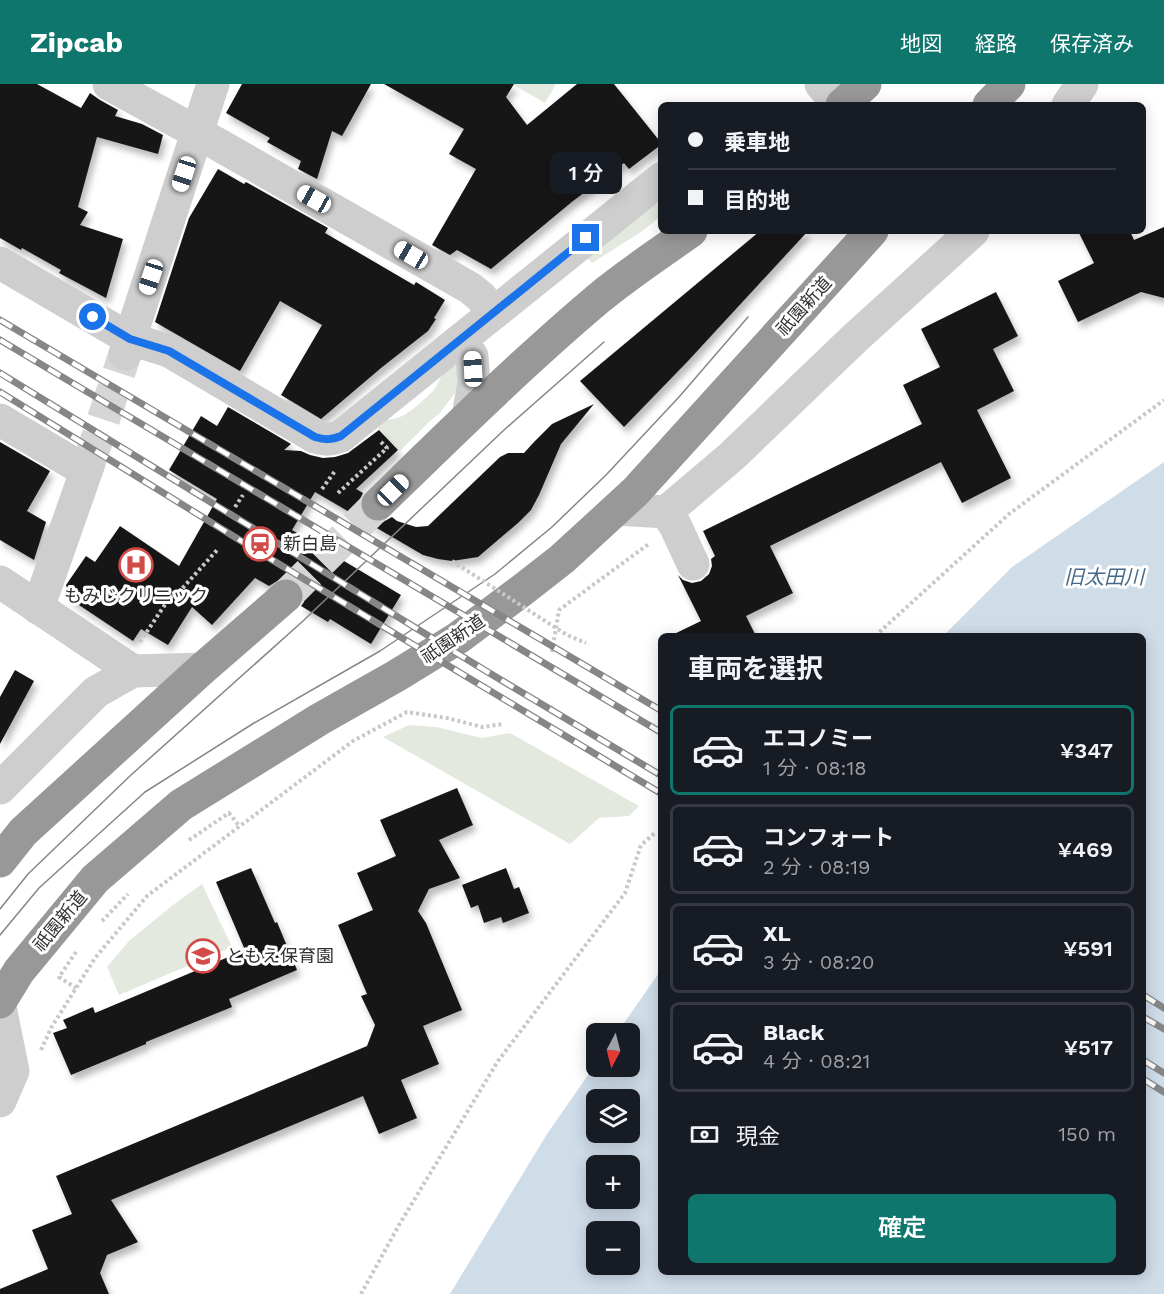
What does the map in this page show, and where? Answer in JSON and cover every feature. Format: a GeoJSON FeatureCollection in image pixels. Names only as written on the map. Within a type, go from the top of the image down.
{"type":"FeatureCollection","features":[{"type":"Feature","properties":{"kind":"highway"},"geometry":{"type":"LineString","coordinates":[[845,102],[866,84]]}},
{"type":"Feature","properties":{"kind":"highway"},"geometry":{"type":"LineString","coordinates":[[992,102],[1009,84]]}},
{"type":"Feature","properties":{"kind":"highway"},"geometry":{"type":"LineString","coordinates":[[378,504],[468,416],[600,297],[687,234]]}},
{"type":"Feature","properties":{"kind":"highway","name":"祇園新道"},"geometry":{"type":"LineString","coordinates":[[0,1002],[19,970],[94,879],[181,805],[458,638],[554,565],[636,492],[869,234]]}},
{"type":"Feature","properties":{"kind":"highway"},"geometry":{"type":"LineString","coordinates":[[0,861],[23,831],[285,596]]}},
{"type":"Feature","properties":{"kind":"street"},"geometry":{"type":"LineString","coordinates":[[109,84],[470,288],[494,313]]}},
{"type":"Feature","properties":{"kind":"street"},"geometry":{"type":"LineString","coordinates":[[128,347],[213,84]]}},
{"type":"Feature","properties":{"kind":"street"},"geometry":{"type":"LineString","coordinates":[[821,84],[838,102]]}},
{"type":"Feature","properties":{"kind":"street"},"geometry":{"type":"LineString","coordinates":[[1070,102],[1082,84]]}},
{"type":"Feature","properties":{"kind":"street"},"geometry":{"type":"LineString","coordinates":[[0,263],[128,347],[169,351],[310,433],[325,440],[333,440],[654,188]]}},
{"type":"Feature","properties":{"kind":"street"},"geometry":{"type":"LineString","coordinates":[[660,526],[963,234]]}},
{"type":"Feature","properties":{"kind":"street"},"geometry":{"type":"LineString","coordinates":[[460,341],[472,356],[474,383],[468,416]]}},
{"type":"Feature","properties":{"kind":"street"},"geometry":{"type":"LineString","coordinates":[[0,420],[87,469],[38,608]]}},
{"type":"Feature","properties":{"kind":"street"},"geometry":{"type":"LineString","coordinates":[[617,509],[660,526],[675,525],[693,564]]}},
{"type":"Feature","properties":{"kind":"street"},"geometry":{"type":"LineString","coordinates":[[0,582],[38,608],[134,661],[202,669]]}},
{"type":"Feature","properties":{"kind":"street"},"geometry":{"type":"LineString","coordinates":[[0,788],[96,692],[134,661]]}},
{"type":"Feature","properties":{"kind":"street"},"geometry":{"type":"LineString","coordinates":[[0,1007],[25,1064],[0,1101]]}},
{"type":"Feature","properties":{"kind":"path"},"geometry":{"type":"LineString","coordinates":[[878,633],[1009,514],[1164,400]]}},
{"type":"Feature","properties":{"kind":"path"},"geometry":{"type":"LineString","coordinates":[[338,493],[380,454]]}},
{"type":"Feature","properties":{"kind":"path"},"geometry":{"type":"LineString","coordinates":[[322,489],[334,471]]}},
{"type":"Feature","properties":{"kind":"path"},"geometry":{"type":"LineString","coordinates":[[235,507],[243,495]]}},
{"type":"Feature","properties":{"kind":"path"},"geometry":{"type":"LineString","coordinates":[[552,652],[559,610],[660,526]]}},
{"type":"Feature","properties":{"kind":"path"},"geometry":{"type":"LineString","coordinates":[[134,661],[166,603],[218,549]]}},
{"type":"Feature","properties":{"kind":"path"},"geometry":{"type":"LineString","coordinates":[[452,561],[567,636],[586,643]]}},
{"type":"Feature","properties":{"kind":"path"},"geometry":{"type":"LineString","coordinates":[[180,591],[188,598]]}},
{"type":"Feature","properties":{"kind":"path"},"geometry":{"type":"LineString","coordinates":[[25,1064],[51,1028],[95,958],[147,896],[353,741],[407,712],[447,718],[482,727],[503,724]]}},
{"type":"Feature","properties":{"kind":"path"},"geometry":{"type":"LineString","coordinates":[[185,844],[229,813],[240,827]]}},
{"type":"Feature","properties":{"kind":"path"},"geometry":{"type":"LineString","coordinates":[[361,1294],[399,1225],[498,1061],[625,893],[641,845],[656,832]]}},
{"type":"Feature","properties":{"kind":"path"},"geometry":{"type":"LineString","coordinates":[[100,924],[133,889]]}},
{"type":"Feature","properties":{"kind":"path"},"geometry":{"type":"LineString","coordinates":[[76,988],[59,977],[80,947]]}},
{"type":"Feature","properties":{"kind":"shaded area"},"geometry":{"type":"Polygon","coordinates":[[[512,84],[556,84],[545,103],[512,84]]]}},
{"type":"Feature","properties":{"kind":"shaded area"},"geometry":{"type":"Polygon","coordinates":[[[658,203],[658,218],[641,232],[592,263],[584,255],[648,207],[658,203]]]}},
{"type":"Feature","properties":{"kind":"shaded area"},"geometry":{"type":"Polygon","coordinates":[[[451,364],[459,367],[462,384],[439,414],[400,451],[376,426],[383,421],[409,412],[433,391],[444,371],[451,364]]]}},
{"type":"Feature","properties":{"kind":"shaded area"},"geometry":{"type":"Polygon","coordinates":[[[409,725],[436,727],[482,738],[510,733],[639,806],[629,816],[599,818],[570,844],[383,737],[409,725]]]}},
{"type":"Feature","properties":{"kind":"shaded area"},"geometry":{"type":"Polygon","coordinates":[[[202,884],[232,947],[119,995],[107,967],[129,941],[202,884]]]}},
{"type":"Feature","properties":{"kind":"water","name":"旧太田川"},"geometry":{"type":"Polygon","coordinates":[[[1164,462],[1164,1294],[450,1294],[547,1134],[587,1077],[640,1077],[640,1023],[624,1023],[658,974],[658,1275],[1146,1275],[1146,633],[946,633],[1012,567],[1164,462]]]}},
{"type":"Feature","properties":{"kind":"building"},"geometry":{"type":"Polygon","coordinates":[[[0,84],[37,84],[81,108],[90,93],[118,110],[115,116],[142,124],[163,135],[158,154],[97,137],[78,207],[88,212],[80,225],[123,239],[106,298],[59,273],[61,270],[0,238],[0,84]]]}},
{"type":"Feature","properties":{"kind":"building"},"geometry":{"type":"Polygon","coordinates":[[[242,84],[371,84],[342,136],[332,131],[317,179],[298,169],[301,161],[267,142],[270,138],[226,113],[242,84]]]}},
{"type":"Feature","properties":{"kind":"building"},"geometry":{"type":"Polygon","coordinates":[[[384,84],[514,84],[506,97],[527,125],[577,84],[614,84],[658,139],[658,147],[629,169],[624,163],[573,201],[491,269],[457,250],[450,255],[432,245],[476,169],[449,154],[464,129],[384,84]]]}},
{"type":"Feature","properties":{"kind":"building"},"geometry":{"type":"Polygon","coordinates":[[[218,169],[328,228],[325,233],[414,285],[416,282],[445,300],[428,331],[321,419],[281,395],[322,325],[280,301],[240,371],[155,322],[189,218],[218,169]]]}},
{"type":"Feature","properties":{"kind":"building"},"geometry":{"type":"Polygon","coordinates":[[[1164,227],[1164,298],[1141,292],[1078,322],[1058,281],[1094,263],[1080,234],[1131,234],[1134,240],[1164,227]]]}},
{"type":"Feature","properties":{"kind":"building"},"geometry":{"type":"Polygon","coordinates":[[[756,234],[805,234],[624,427],[580,381],[756,234]]]}},
{"type":"Feature","properties":{"kind":"building"},"geometry":{"type":"Polygon","coordinates":[[[996,292],[1018,336],[993,349],[1014,391],[977,410],[1011,478],[962,503],[941,462],[770,546],[793,593],[746,616],[754,633],[676,633],[701,621],[678,575],[683,580],[692,583],[701,581],[709,574],[712,566],[711,559],[715,556],[703,531],[922,424],[903,385],[940,367],[921,329],[996,292]]]}},
{"type":"Feature","properties":{"kind":"building"},"geometry":{"type":"Polygon","coordinates":[[[594,404],[561,444],[531,510],[478,557],[452,561],[423,555],[315,492],[292,530],[401,595],[371,644],[330,619],[328,622],[301,606],[304,602],[304,592],[300,583],[292,578],[282,578],[269,586],[255,578],[212,625],[192,607],[168,645],[141,629],[133,641],[70,599],[66,585],[86,556],[95,562],[120,526],[179,566],[217,499],[169,470],[201,416],[217,426],[228,407],[291,444],[284,450],[301,451],[323,458],[348,453],[379,430],[398,450],[356,489],[363,493],[360,499],[360,509],[365,517],[373,522],[383,522],[392,517],[416,527],[428,526],[500,457],[508,453],[524,453],[552,424],[594,404]]]}},
{"type":"Feature","properties":{"kind":"building"},"geometry":{"type":"Polygon","coordinates":[[[0,442],[50,471],[27,511],[46,522],[34,560],[0,540],[0,442]]]}},
{"type":"Feature","properties":{"kind":"building"},"geometry":{"type":"Polygon","coordinates":[[[15,670],[34,681],[0,744],[0,697],[15,670]]]}},
{"type":"Feature","properties":{"kind":"building"},"geometry":{"type":"Polygon","coordinates":[[[457,788],[473,825],[439,840],[460,878],[429,889],[418,911],[426,923],[462,1010],[423,1026],[439,1064],[401,1080],[417,1118],[379,1134],[363,1096],[111,1200],[138,1242],[107,1255],[100,1273],[109,1294],[0,1294],[0,1289],[48,1269],[32,1230],[72,1214],[56,1176],[367,1046],[375,1025],[361,996],[367,994],[338,925],[373,910],[357,873],[396,856],[380,820],[457,788]]]}},
{"type":"Feature","properties":{"kind":"building"},"geometry":{"type":"Polygon","coordinates":[[[251,868],[297,970],[229,999],[232,1007],[71,1075],[53,1033],[67,1028],[63,1020],[93,1007],[95,1013],[245,950],[216,882],[251,868]]]}},
{"type":"Feature","properties":{"kind":"building"},"geometry":{"type":"Polygon","coordinates":[[[506,868],[514,889],[519,887],[529,913],[503,923],[501,917],[484,923],[478,905],[471,908],[462,885],[506,868]]]}},
{"type":"Feature","properties":{"kind":"tunnel"},"geometry":{"type":"LineString","coordinates":[[88,466],[125,354]]}},
{"type":"Feature","properties":{"kind":"tunnel"},"geometry":{"type":"LineString","coordinates":[[286,596],[378,504]]}},
{"type":"Feature","properties":{"kind":"tram line"},"geometry":{"type":"LineString","coordinates":[[0,935],[39,888],[145,792],[254,723],[380,651],[495,574],[552,527],[606,475],[679,397],[748,317]]}},
{"type":"Feature","properties":{"kind":"tram line"},"geometry":{"type":"LineString","coordinates":[[0,909],[28,874],[131,775],[303,621],[504,430],[604,342]]}},
{"type":"Feature","properties":{"kind":"railway"},"geometry":{"type":"LineString","coordinates":[[0,320],[658,709]]}},
{"type":"Feature","properties":{"kind":"railway"},"geometry":{"type":"LineString","coordinates":[[0,340],[658,731]]}},
{"type":"Feature","properties":{"kind":"railway"},"geometry":{"type":"LineString","coordinates":[[0,373],[658,774]]}},
{"type":"Feature","properties":{"kind":"railway"},"geometry":{"type":"LineString","coordinates":[[0,392],[259,552],[658,792]]}},
{"type":"Feature","properties":{"kind":"railway"},"geometry":{"type":"LineString","coordinates":[[1146,997],[1164,1008]]}},
{"type":"Feature","properties":{"kind":"railway"},"geometry":{"type":"LineString","coordinates":[[1146,1019],[1164,1029]]}},
{"type":"Feature","properties":{"kind":"railway"},"geometry":{"type":"LineString","coordinates":[[1146,1062],[1164,1073]]}},
{"type":"Feature","properties":{"kind":"railway"},"geometry":{"type":"LineString","coordinates":[[1146,1081],[1164,1092]]}},
{"type":"Feature","properties":{"kind":"place","name":"新白島"},"geometry":{"type":"Point","coordinates":[260,544]}},
{"type":"Feature","properties":{"kind":"place","name":"もみじクリニック"},"geometry":{"type":"Point","coordinates":[136,565]}},
{"type":"Feature","properties":{"kind":"place","name":"ともえ保育園"},"geometry":{"type":"Point","coordinates":[203,956]}},
{"type":"Feature","properties":{"kind":"route"},"geometry":{"type":"LineString","coordinates":[[93,317],[130,339],[169,351],[315,437],[333,440],[460,341],[586,238]]}}]}
